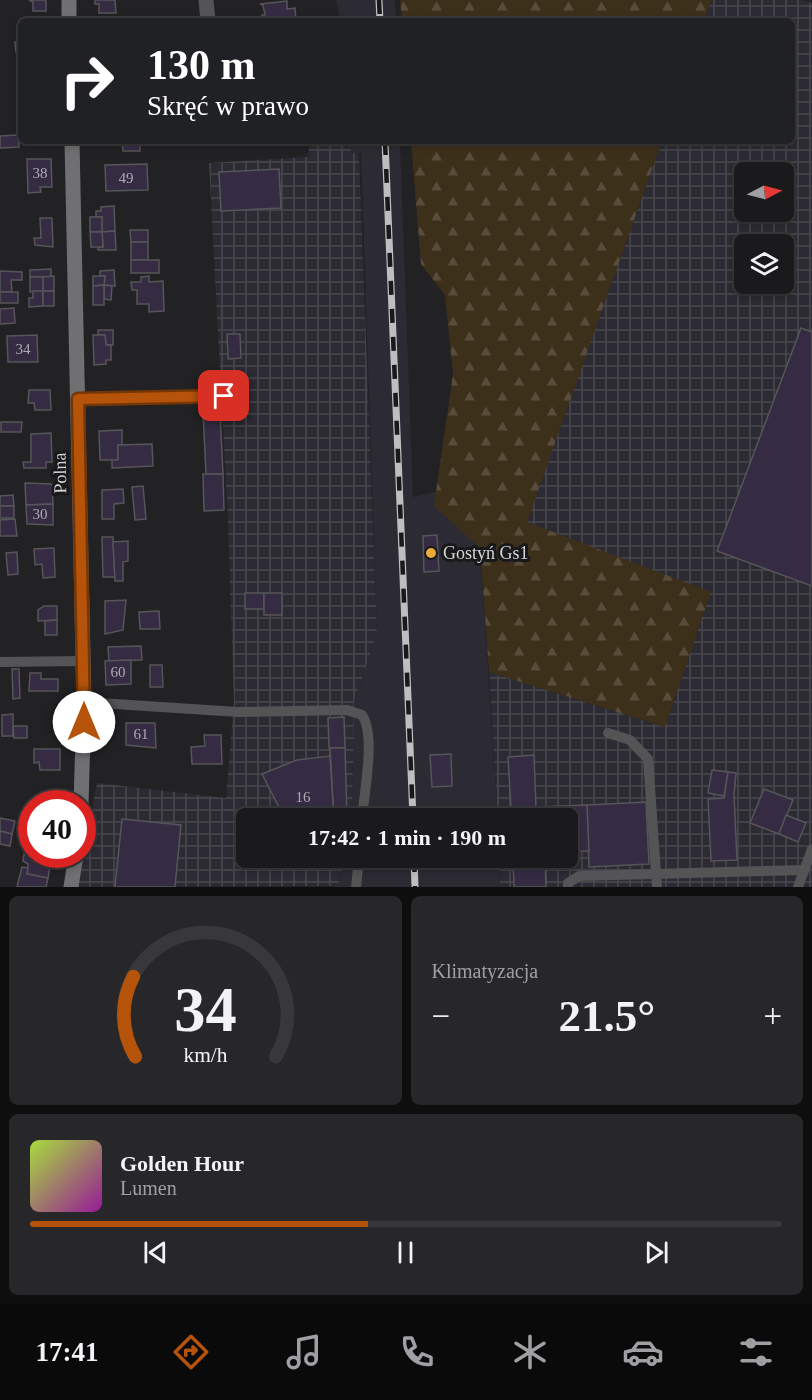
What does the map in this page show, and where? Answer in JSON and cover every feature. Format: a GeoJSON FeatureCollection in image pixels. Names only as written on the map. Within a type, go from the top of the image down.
{"type":"FeatureCollection","features":[{"type":"Feature","properties":{"kind":"street"},"geometry":{"type":"LineString","coordinates":[[69,0],[69,18]]}},
{"type":"Feature","properties":{"kind":"street"},"geometry":{"type":"LineString","coordinates":[[206,0],[208,18]]}},
{"type":"Feature","properties":{"kind":"street","name":"Polna"},"geometry":{"type":"LineString","coordinates":[[72,144],[84,702],[81,790]]}},
{"type":"Feature","properties":{"kind":"street"},"geometry":{"type":"LineString","coordinates":[[71,887],[74,868]]}},
{"type":"Feature","properties":{"kind":"lane"},"geometry":{"type":"LineString","coordinates":[[78,399],[224,396]]}},
{"type":"Feature","properties":{"kind":"lane"},"geometry":{"type":"LineString","coordinates":[[0,662],[83,661]]}},
{"type":"Feature","properties":{"kind":"lane"},"geometry":{"type":"LineString","coordinates":[[84,702],[238,712],[347,710],[362,715],[366,720],[369,737],[363,808]]}},
{"type":"Feature","properties":{"kind":"lane"},"geometry":{"type":"LineString","coordinates":[[608,733],[630,740],[648,759],[657,887]]}},
{"type":"Feature","properties":{"kind":"lane"},"geometry":{"type":"LineString","coordinates":[[798,887],[812,849]]}},
{"type":"Feature","properties":{"kind":"lane"},"geometry":{"type":"LineString","coordinates":[[356,887],[357,868]]}},
{"type":"Feature","properties":{"kind":"lane"},"geometry":{"type":"LineString","coordinates":[[568,887],[568,883],[579,876],[804,870]]}},
{"type":"Feature","properties":{"kind":"shaded area"},"geometry":{"type":"Polygon","coordinates":[[[336,0],[395,0],[396,18],[339,18],[336,0]]]}},
{"type":"Feature","properties":{"kind":"shaded area"},"geometry":{"type":"Polygon","coordinates":[[[712,0],[803,0],[812,3],[812,887],[500,887],[499,868],[578,868],[578,808],[497,808],[489,672],[665,727],[710,592],[526,523],[661,144],[795,144],[795,18],[705,18],[712,0]]]}},
{"type":"Feature","properties":{"kind":"shaded area"},"geometry":{"type":"Polygon","coordinates":[[[310,144],[351,144],[351,153],[359,153],[377,634],[354,702],[352,808],[236,808],[236,868],[342,868],[338,886],[77,887],[81,868],[96,868],[97,783],[226,798],[234,702],[228,521],[209,163],[307,157],[310,144]]]}},
{"type":"Feature","properties":{"kind":"shaded area"},"geometry":{"type":"Polygon","coordinates":[[[350,144],[400,144],[413,497],[456,487],[476,490],[497,808],[352,808],[354,703],[377,634],[361,153],[350,153],[350,144]]]}},
{"type":"Feature","properties":{"kind":"shaded area"},"geometry":{"type":"Polygon","coordinates":[[[343,868],[499,868],[500,887],[334,887],[339,883],[343,868]]]}},
{"type":"Feature","properties":{"kind":"green space"},"geometry":{"type":"Polygon","coordinates":[[[400,0],[712,0],[705,18],[402,18],[400,0]]]}},
{"type":"Feature","properties":{"kind":"green space"},"geometry":{"type":"Polygon","coordinates":[[[411,144],[661,144],[527,522],[711,592],[665,727],[489,672],[480,548],[434,506],[453,374],[445,295],[421,264],[411,144]]]}},
{"type":"Feature","properties":{"kind":"building"},"geometry":{"type":"Polygon","coordinates":[[[29,0],[46,0],[46,11],[33,11],[33,2],[29,0]]]}},
{"type":"Feature","properties":{"kind":"building"},"geometry":{"type":"Polygon","coordinates":[[[95,0],[115,0],[116,13],[99,13],[99,4],[95,4],[95,0]]]}},
{"type":"Feature","properties":{"kind":"building"},"geometry":{"type":"Polygon","coordinates":[[[287,1],[287,9],[295,8],[296,18],[262,18],[262,15],[265,15],[263,5],[260,4],[287,1]]]}},
{"type":"Feature","properties":{"kind":"building"},"geometry":{"type":"Polygon","coordinates":[[[15,42],[18,42],[18,52],[16,52],[15,42]]]}},
{"type":"Feature","properties":{"kind":"building"},"geometry":{"type":"Polygon","coordinates":[[[18,135],[19,147],[0,148],[0,136],[18,135]]]}},
{"type":"Feature","properties":{"kind":"building"},"geometry":{"type":"Polygon","coordinates":[[[122,144],[140,144],[140,151],[123,151],[122,144]]]}},
{"type":"Feature","properties":{"kind":"building"},"geometry":{"type":"Polygon","coordinates":[[[27,159],[51,159],[52,187],[40,187],[41,192],[28,193],[27,159]]]}},
{"type":"Feature","properties":{"kind":"building"},"geometry":{"type":"Polygon","coordinates":[[[147,164],[148,190],[106,191],[105,165],[147,164]]]}},
{"type":"Feature","properties":{"kind":"building"},"geometry":{"type":"Polygon","coordinates":[[[279,169],[281,208],[221,211],[219,172],[279,169]]]}},
{"type":"Feature","properties":{"kind":"building"},"geometry":{"type":"Polygon","coordinates":[[[114,206],[115,231],[102,232],[102,217],[96,217],[96,211],[101,211],[101,207],[114,206]]]}},
{"type":"Feature","properties":{"kind":"building"},"geometry":{"type":"Polygon","coordinates":[[[90,217],[102,217],[102,232],[90,232],[90,217]]]}},
{"type":"Feature","properties":{"kind":"building"},"geometry":{"type":"Polygon","coordinates":[[[40,218],[52,218],[53,247],[35,245],[34,238],[41,238],[40,218]]]}},
{"type":"Feature","properties":{"kind":"building"},"geometry":{"type":"Polygon","coordinates":[[[130,230],[148,230],[148,242],[131,242],[130,230]]]}},
{"type":"Feature","properties":{"kind":"building"},"geometry":{"type":"Polygon","coordinates":[[[115,231],[116,250],[98,250],[98,247],[103,247],[102,232],[115,231]]]}},
{"type":"Feature","properties":{"kind":"building"},"geometry":{"type":"Polygon","coordinates":[[[90,232],[102,232],[103,247],[91,247],[90,232]]]}},
{"type":"Feature","properties":{"kind":"building"},"geometry":{"type":"Polygon","coordinates":[[[131,242],[148,242],[148,260],[131,260],[131,242]]]}},
{"type":"Feature","properties":{"kind":"building"},"geometry":{"type":"Polygon","coordinates":[[[131,260],[159,260],[159,273],[131,273],[131,260]]]}},
{"type":"Feature","properties":{"kind":"building"},"geometry":{"type":"Polygon","coordinates":[[[51,269],[51,277],[30,277],[30,270],[51,269]]]}},
{"type":"Feature","properties":{"kind":"building"},"geometry":{"type":"Polygon","coordinates":[[[114,270],[115,286],[104,285],[105,276],[100,276],[100,271],[114,270]]]}},
{"type":"Feature","properties":{"kind":"building"},"geometry":{"type":"Polygon","coordinates":[[[0,271],[22,272],[22,280],[11,280],[12,292],[0,292],[0,271]]]}},
{"type":"Feature","properties":{"kind":"building"},"geometry":{"type":"Polygon","coordinates":[[[54,276],[54,291],[43,291],[43,277],[54,276]]]}},
{"type":"Feature","properties":{"kind":"building"},"geometry":{"type":"Polygon","coordinates":[[[93,276],[105,276],[104,285],[93,286],[93,276]]]}},
{"type":"Feature","properties":{"kind":"building"},"geometry":{"type":"Polygon","coordinates":[[[149,276],[149,282],[163,281],[164,311],[149,312],[149,304],[137,304],[137,290],[132,290],[131,282],[141,282],[141,277],[149,276]]]}},
{"type":"Feature","properties":{"kind":"building"},"geometry":{"type":"Polygon","coordinates":[[[30,277],[43,277],[43,291],[30,292],[30,277]]]}},
{"type":"Feature","properties":{"kind":"building"},"geometry":{"type":"Polygon","coordinates":[[[104,285],[112,286],[111,300],[104,299],[104,285]]]}},
{"type":"Feature","properties":{"kind":"building"},"geometry":{"type":"Polygon","coordinates":[[[104,285],[104,305],[93,305],[93,286],[104,285]]]}},
{"type":"Feature","properties":{"kind":"building"},"geometry":{"type":"Polygon","coordinates":[[[33,291],[43,291],[43,306],[29,307],[29,298],[33,298],[33,291]]]}},
{"type":"Feature","properties":{"kind":"building"},"geometry":{"type":"Polygon","coordinates":[[[43,291],[54,291],[54,306],[43,306],[43,291]]]}},
{"type":"Feature","properties":{"kind":"building"},"geometry":{"type":"Polygon","coordinates":[[[0,292],[18,292],[18,303],[0,303],[0,292]]]}},
{"type":"Feature","properties":{"kind":"building"},"geometry":{"type":"Polygon","coordinates":[[[14,308],[15,323],[0,324],[0,309],[14,308]]]}},
{"type":"Feature","properties":{"kind":"building"},"geometry":{"type":"Polygon","coordinates":[[[801,328],[812,332],[812,586],[717,551],[801,328]]]}},
{"type":"Feature","properties":{"kind":"building"},"geometry":{"type":"Polygon","coordinates":[[[98,330],[113,330],[113,345],[106,345],[105,335],[98,335],[98,330]]]}},
{"type":"Feature","properties":{"kind":"building"},"geometry":{"type":"Polygon","coordinates":[[[227,334],[240,334],[241,358],[228,359],[227,334]]]}},
{"type":"Feature","properties":{"kind":"building"},"geometry":{"type":"Polygon","coordinates":[[[37,335],[38,362],[8,362],[7,336],[37,335]]]}},
{"type":"Feature","properties":{"kind":"building"},"geometry":{"type":"Polygon","coordinates":[[[93,335],[105,335],[106,345],[111,345],[111,360],[106,360],[106,364],[94,365],[93,335]]]}},
{"type":"Feature","properties":{"kind":"building"},"geometry":{"type":"Polygon","coordinates":[[[29,390],[50,390],[51,410],[35,410],[34,403],[28,403],[29,390]]]}},
{"type":"Feature","properties":{"kind":"building"},"geometry":{"type":"Polygon","coordinates":[[[203,411],[220,411],[223,474],[206,474],[203,411]]]}},
{"type":"Feature","properties":{"kind":"building"},"geometry":{"type":"Polygon","coordinates":[[[1,422],[22,422],[21,432],[1,432],[1,422]]]}},
{"type":"Feature","properties":{"kind":"building"},"geometry":{"type":"Polygon","coordinates":[[[122,430],[122,445],[118,445],[118,460],[100,460],[99,431],[122,430]]]}},
{"type":"Feature","properties":{"kind":"building"},"geometry":{"type":"Polygon","coordinates":[[[51,433],[52,462],[46,462],[46,468],[24,468],[23,462],[31,462],[31,434],[51,433]]]}},
{"type":"Feature","properties":{"kind":"building"},"geometry":{"type":"Polygon","coordinates":[[[152,444],[153,466],[112,468],[112,460],[118,460],[118,445],[152,444]]]}},
{"type":"Feature","properties":{"kind":"building"},"geometry":{"type":"Polygon","coordinates":[[[203,474],[223,474],[224,510],[204,511],[203,474]]]}},
{"type":"Feature","properties":{"kind":"building"},"geometry":{"type":"Polygon","coordinates":[[[25,483],[52,484],[53,504],[26,505],[25,483]]]}},
{"type":"Feature","properties":{"kind":"building"},"geometry":{"type":"Polygon","coordinates":[[[143,486],[146,519],[135,520],[132,487],[143,486]]]}},
{"type":"Feature","properties":{"kind":"building"},"geometry":{"type":"Polygon","coordinates":[[[123,489],[124,503],[114,504],[114,519],[102,519],[102,490],[123,489]]]}},
{"type":"Feature","properties":{"kind":"building"},"geometry":{"type":"Polygon","coordinates":[[[13,495],[14,506],[0,506],[0,496],[13,495]]]}},
{"type":"Feature","properties":{"kind":"building"},"geometry":{"type":"Polygon","coordinates":[[[53,504],[53,525],[27,524],[26,505],[53,504]]]}},
{"type":"Feature","properties":{"kind":"building"},"geometry":{"type":"Polygon","coordinates":[[[0,506],[14,506],[14,518],[0,518],[0,506]]]}},
{"type":"Feature","properties":{"kind":"building"},"geometry":{"type":"Polygon","coordinates":[[[15,519],[17,536],[0,536],[0,520],[15,519]]]}},
{"type":"Feature","properties":{"kind":"building","name":"Gostyń Gs1"},"geometry":{"type":"Polygon","coordinates":[[[437,535],[439,571],[424,572],[423,536],[437,535]]]}},
{"type":"Feature","properties":{"kind":"building"},"geometry":{"type":"Polygon","coordinates":[[[102,537],[113,537],[115,577],[103,577],[102,537]]]}},
{"type":"Feature","properties":{"kind":"building"},"geometry":{"type":"Polygon","coordinates":[[[128,541],[128,561],[123,562],[123,581],[115,581],[113,542],[128,541]]]}},
{"type":"Feature","properties":{"kind":"building"},"geometry":{"type":"Polygon","coordinates":[[[54,548],[55,577],[43,578],[42,564],[35,565],[34,549],[54,548]]]}},
{"type":"Feature","properties":{"kind":"building"},"geometry":{"type":"Polygon","coordinates":[[[17,552],[18,574],[8,575],[6,553],[17,552]]]}},
{"type":"Feature","properties":{"kind":"building"},"geometry":{"type":"Polygon","coordinates":[[[245,593],[264,593],[264,609],[245,609],[245,593]]]}},
{"type":"Feature","properties":{"kind":"building"},"geometry":{"type":"Polygon","coordinates":[[[264,593],[282,593],[282,615],[264,615],[264,593]]]}},
{"type":"Feature","properties":{"kind":"building"},"geometry":{"type":"Polygon","coordinates":[[[126,600],[123,630],[105,634],[105,601],[126,600]]]}},
{"type":"Feature","properties":{"kind":"building"},"geometry":{"type":"Polygon","coordinates":[[[44,606],[57,606],[57,620],[38,621],[38,610],[44,606]]]}},
{"type":"Feature","properties":{"kind":"building"},"geometry":{"type":"Polygon","coordinates":[[[159,611],[160,629],[140,629],[139,612],[159,611]]]}},
{"type":"Feature","properties":{"kind":"building"},"geometry":{"type":"Polygon","coordinates":[[[57,620],[57,635],[45,635],[45,621],[57,620]]]}},
{"type":"Feature","properties":{"kind":"building"},"geometry":{"type":"Polygon","coordinates":[[[141,646],[142,660],[109,661],[108,647],[141,646]]]}},
{"type":"Feature","properties":{"kind":"building"},"geometry":{"type":"Polygon","coordinates":[[[131,660],[131,684],[106,685],[105,661],[131,660]]]}},
{"type":"Feature","properties":{"kind":"building"},"geometry":{"type":"Polygon","coordinates":[[[150,665],[162,665],[163,687],[150,687],[150,665]]]}},
{"type":"Feature","properties":{"kind":"building"},"geometry":{"type":"Polygon","coordinates":[[[12,669],[19,669],[20,698],[13,699],[12,669]]]}},
{"type":"Feature","properties":{"kind":"building"},"geometry":{"type":"Polygon","coordinates":[[[30,673],[41,673],[41,679],[58,679],[58,691],[29,691],[30,673]]]}},
{"type":"Feature","properties":{"kind":"building"},"geometry":{"type":"Polygon","coordinates":[[[13,714],[13,736],[2,736],[2,715],[13,714]]]}},
{"type":"Feature","properties":{"kind":"building"},"geometry":{"type":"Polygon","coordinates":[[[344,717],[345,748],[329,748],[328,718],[344,717]]]}},
{"type":"Feature","properties":{"kind":"building"},"geometry":{"type":"Polygon","coordinates":[[[126,723],[155,723],[156,748],[126,745],[126,723]]]}},
{"type":"Feature","properties":{"kind":"building"},"geometry":{"type":"Polygon","coordinates":[[[13,726],[27,726],[27,738],[14,738],[13,726]]]}},
{"type":"Feature","properties":{"kind":"building"},"geometry":{"type":"Polygon","coordinates":[[[204,735],[221,735],[222,764],[192,764],[191,747],[205,746],[204,735]]]}},
{"type":"Feature","properties":{"kind":"building"},"geometry":{"type":"Polygon","coordinates":[[[330,748],[345,748],[347,808],[333,808],[330,748]]]}},
{"type":"Feature","properties":{"kind":"building"},"geometry":{"type":"Polygon","coordinates":[[[34,749],[60,749],[60,770],[40,770],[39,762],[34,763],[34,749]]]}},
{"type":"Feature","properties":{"kind":"building"},"geometry":{"type":"Polygon","coordinates":[[[451,754],[452,786],[432,787],[430,755],[451,754]]]}},
{"type":"Feature","properties":{"kind":"building"},"geometry":{"type":"Polygon","coordinates":[[[534,755],[536,807],[511,808],[508,757],[534,755]]]}},
{"type":"Feature","properties":{"kind":"building"},"geometry":{"type":"Polygon","coordinates":[[[330,756],[333,808],[279,808],[262,774],[297,760],[330,756]]]}},
{"type":"Feature","properties":{"kind":"building"},"geometry":{"type":"Polygon","coordinates":[[[712,770],[728,772],[724,796],[708,793],[712,770]]]}},
{"type":"Feature","properties":{"kind":"building"},"geometry":{"type":"Polygon","coordinates":[[[728,772],[736,773],[734,795],[737,860],[711,861],[708,799],[724,798],[728,772]]]}},
{"type":"Feature","properties":{"kind":"building"},"geometry":{"type":"Polygon","coordinates":[[[764,789],[793,800],[779,834],[750,823],[764,789]]]}},
{"type":"Feature","properties":{"kind":"building"},"geometry":{"type":"Polygon","coordinates":[[[646,802],[649,864],[589,867],[587,805],[646,802]]]}},
{"type":"Feature","properties":{"kind":"building"},"geometry":{"type":"Polygon","coordinates":[[[587,805],[589,851],[578,851],[578,808],[511,808],[587,805]]]}},
{"type":"Feature","properties":{"kind":"building"},"geometry":{"type":"Polygon","coordinates":[[[786,815],[806,823],[798,842],[779,834],[786,815]]]}},
{"type":"Feature","properties":{"kind":"building"},"geometry":{"type":"Polygon","coordinates":[[[0,818],[15,821],[12,834],[0,831],[0,818]]]}},
{"type":"Feature","properties":{"kind":"building"},"geometry":{"type":"Polygon","coordinates":[[[122,819],[181,825],[175,887],[115,887],[122,819]]]}},
{"type":"Feature","properties":{"kind":"building"},"geometry":{"type":"Polygon","coordinates":[[[0,831],[12,834],[10,846],[0,844],[0,831]]]}},
{"type":"Feature","properties":{"kind":"building"},"geometry":{"type":"Polygon","coordinates":[[[22,868],[28,868],[27,874],[48,878],[46,887],[17,887],[22,868]]]}},
{"type":"Feature","properties":{"kind":"building"},"geometry":{"type":"Polygon","coordinates":[[[28,868],[50,868],[48,878],[27,874],[28,868]]]}},
{"type":"Feature","properties":{"kind":"building"},"geometry":{"type":"Polygon","coordinates":[[[513,868],[545,868],[546,887],[514,887],[513,868]]]}},
{"type":"Feature","properties":{"kind":"railway"},"geometry":{"type":"LineString","coordinates":[[379,0],[380,18]]}},
{"type":"Feature","properties":{"kind":"railway"},"geometry":{"type":"LineString","coordinates":[[385,144],[413,808]]}},
{"type":"Feature","properties":{"kind":"railway"},"geometry":{"type":"LineString","coordinates":[[414,868],[415,887]]}},
{"type":"Feature","properties":{"kind":"place","name":"Gostyń Gs1"},"geometry":{"type":"Point","coordinates":[431,553]}},
{"type":"Feature","properties":{"kind":"route"},"geometry":{"type":"LineString","coordinates":[[84,722],[78,399],[224,396]]}}]}
